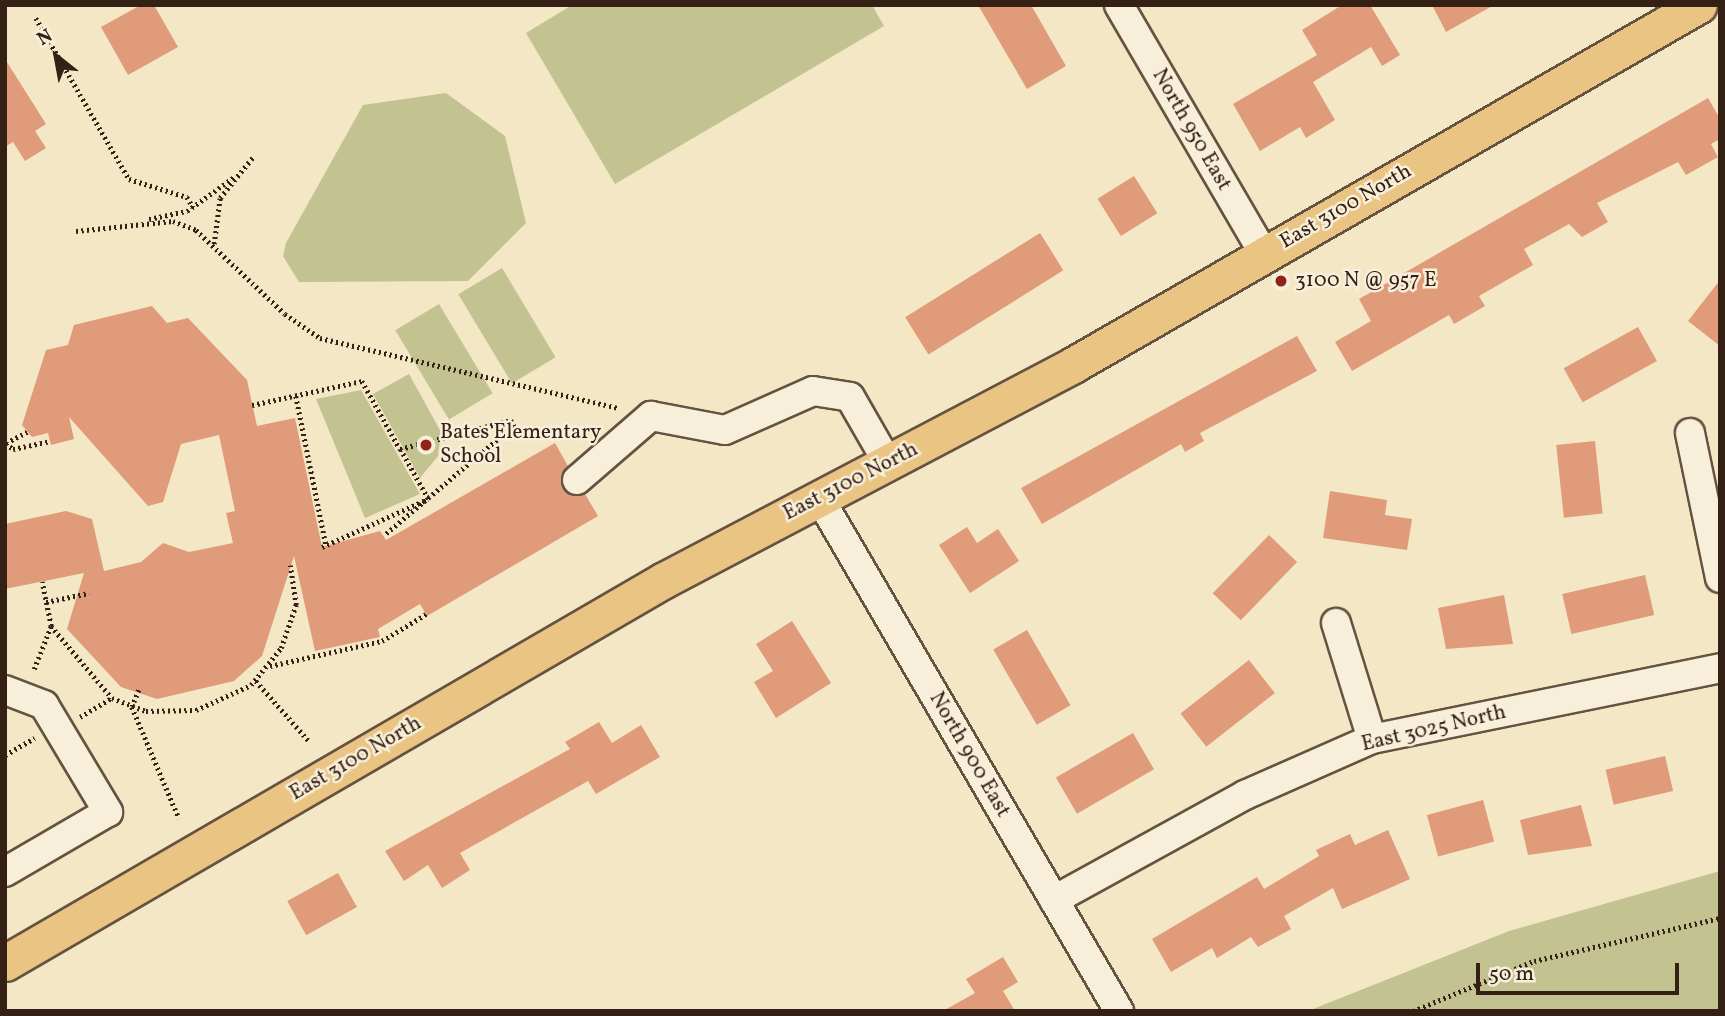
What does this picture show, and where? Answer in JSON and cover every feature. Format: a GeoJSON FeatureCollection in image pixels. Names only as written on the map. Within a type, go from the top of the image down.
{"type":"FeatureCollection","features":[{"type":"Feature","properties":{"kind":"main road","name":"East 3100 North"},"geometry":{"type":"LineString","coordinates":[[5,963],[664,580],[888,463],[1264,254],[1699,5]]}},
{"type":"Feature","properties":{"kind":"street","name":"North 950 East"},"geometry":{"type":"LineString","coordinates":[[1119,5],[1264,254]]}},
{"type":"Feature","properties":{"kind":"street"},"geometry":{"type":"LineString","coordinates":[[577,480],[651,416],[725,430],[813,391],[835,390],[850,397],[888,463]]}},
{"type":"Feature","properties":{"kind":"street"},"geometry":{"type":"LineString","coordinates":[[1690,433],[1720,578]]}},
{"type":"Feature","properties":{"kind":"street","name":"North 900 East"},"geometry":{"type":"LineString","coordinates":[[820,499],[1119,1011]]}},
{"type":"Feature","properties":{"kind":"street"},"geometry":{"type":"LineString","coordinates":[[1336,623],[1372,739]]}},
{"type":"Feature","properties":{"kind":"street","name":"East 3025 North"},"geometry":{"type":"LineString","coordinates":[[1054,900],[1245,795],[1372,739],[1720,668]]}},
{"type":"Feature","properties":{"kind":"street"},"geometry":{"type":"LineString","coordinates":[[5,690],[44,705],[108,812],[5,872]]}},
{"type":"Feature","properties":{"kind":"path"},"geometry":{"type":"LineString","coordinates":[[36,18],[129,179],[187,197],[193,207]]}},
{"type":"Feature","properties":{"kind":"path"},"geometry":{"type":"LineString","coordinates":[[214,245],[220,198],[234,177],[253,157]]}},
{"type":"Feature","properties":{"kind":"path"},"geometry":{"type":"LineString","coordinates":[[76,231],[142,221],[193,207],[234,177]]}},
{"type":"Feature","properties":{"kind":"path"},"geometry":{"type":"LineString","coordinates":[[142,221],[173,221],[214,245],[285,314],[320,338],[651,416]]}},
{"type":"Feature","properties":{"kind":"path"},"geometry":{"type":"LineString","coordinates":[[252,405],[362,381],[428,499]]}},
{"type":"Feature","properties":{"kind":"path"},"geometry":{"type":"LineString","coordinates":[[296,396],[324,546],[428,499]]}},
{"type":"Feature","properties":{"kind":"path"},"geometry":{"type":"LineString","coordinates":[[384,536],[514,426],[510,420],[400,449]]}},
{"type":"Feature","properties":{"kind":"path"},"geometry":{"type":"LineString","coordinates":[[27,432],[6,444],[13,449],[50,440]]}},
{"type":"Feature","properties":{"kind":"path"},"geometry":{"type":"LineString","coordinates":[[42,582],[51,626],[112,698],[132,706],[196,710],[225,702],[256,681],[269,666],[296,605],[290,565]]}},
{"type":"Feature","properties":{"kind":"path"},"geometry":{"type":"LineString","coordinates":[[47,602],[89,593]]}},
{"type":"Feature","properties":{"kind":"path"},"geometry":{"type":"LineString","coordinates":[[269,666],[382,641],[426,614]]}},
{"type":"Feature","properties":{"kind":"path"},"geometry":{"type":"LineString","coordinates":[[34,669],[51,626]]}},
{"type":"Feature","properties":{"kind":"path"},"geometry":{"type":"LineString","coordinates":[[256,681],[310,741]]}},
{"type":"Feature","properties":{"kind":"path"},"geometry":{"type":"LineString","coordinates":[[139,690],[132,706],[180,818]]}},
{"type":"Feature","properties":{"kind":"path"},"geometry":{"type":"LineString","coordinates":[[80,717],[112,698]]}},
{"type":"Feature","properties":{"kind":"path"},"geometry":{"type":"LineString","coordinates":[[5,755],[39,736]]}},
{"type":"Feature","properties":{"kind":"path"},"geometry":{"type":"LineString","coordinates":[[1413,1011],[1534,961],[1720,918]]}},
{"type":"Feature","properties":{"kind":"green space"},"geometry":{"type":"Polygon","coordinates":[[[572,5],[872,5],[884,26],[615,184],[526,33],[572,5]]]}},
{"type":"Feature","properties":{"kind":"green space"},"geometry":{"type":"Polygon","coordinates":[[[446,93],[505,136],[526,223],[468,281],[299,282],[283,256],[286,243],[363,105],[446,93]]]}},
{"type":"Feature","properties":{"kind":"green space"},"geometry":{"type":"Polygon","coordinates":[[[502,268],[556,357],[512,383],[458,294],[502,268]]]}},
{"type":"Feature","properties":{"kind":"green space"},"geometry":{"type":"Polygon","coordinates":[[[439,304],[493,393],[449,419],[395,330],[439,304]]]}},
{"type":"Feature","properties":{"kind":"green space"},"geometry":{"type":"Polygon","coordinates":[[[409,374],[441,432],[438,456],[420,478],[373,394],[409,374]]]}},
{"type":"Feature","properties":{"kind":"green space"},"geometry":{"type":"Polygon","coordinates":[[[361,390],[420,494],[365,518],[316,399],[361,390]]]}},
{"type":"Feature","properties":{"kind":"green space"},"geometry":{"type":"Polygon","coordinates":[[[1720,871],[1720,1011],[1308,1011],[1509,931],[1720,871]]]}},
{"type":"Feature","properties":{"kind":"building"},"geometry":{"type":"Polygon","coordinates":[[[141,5],[154,5],[178,47],[128,75],[101,27],[141,5]]]}},
{"type":"Feature","properties":{"kind":"building"},"geometry":{"type":"Polygon","coordinates":[[[978,5],[1031,5],[1066,66],[1027,89],[978,5]]]}},
{"type":"Feature","properties":{"kind":"building"},"geometry":{"type":"Polygon","coordinates":[[[1342,5],[1370,5],[1400,55],[1382,66],[1371,47],[1313,82],[1335,120],[1306,138],[1300,127],[1260,151],[1233,104],[1317,55],[1302,30],[1342,5]]]}},
{"type":"Feature","properties":{"kind":"building"},"geometry":{"type":"Polygon","coordinates":[[[1432,5],[1494,5],[1446,32],[1432,5]]]}},
{"type":"Feature","properties":{"kind":"building"},"geometry":{"type":"Polygon","coordinates":[[[5,59],[46,124],[35,131],[46,148],[25,161],[13,142],[5,147],[5,59]]]}},
{"type":"Feature","properties":{"kind":"building"},"geometry":{"type":"Polygon","coordinates":[[[1708,98],[1720,119],[1720,139],[1711,144],[1718,157],[1686,175],[1678,162],[1597,203],[1608,222],[1582,237],[1569,224],[1524,249],[1533,265],[1479,296],[1485,306],[1454,324],[1449,315],[1352,371],[1335,342],[1371,321],[1359,299],[1708,98]]]}},
{"type":"Feature","properties":{"kind":"building"},"geometry":{"type":"Polygon","coordinates":[[[1134,176],[1157,213],[1121,236],[1098,199],[1134,176]]]}},
{"type":"Feature","properties":{"kind":"building"},"geometry":{"type":"Polygon","coordinates":[[[1040,233],[1063,270],[928,355],[905,317],[1040,233]]]}},
{"type":"Feature","properties":{"kind":"building"},"geometry":{"type":"Polygon","coordinates":[[[1720,280],[1720,346],[1688,321],[1720,280]]]}},
{"type":"Feature","properties":{"kind":"building"},"geometry":{"type":"Polygon","coordinates":[[[152,306],[167,323],[188,318],[247,380],[257,426],[295,418],[322,547],[380,531],[386,540],[555,443],[568,466],[561,475],[564,490],[585,494],[598,516],[427,616],[420,604],[378,629],[380,637],[315,651],[294,556],[262,656],[234,681],[157,699],[121,687],[67,629],[84,573],[5,589],[5,524],[66,511],[92,519],[104,571],[141,562],[163,543],[189,552],[233,543],[226,513],[235,511],[219,435],[181,444],[163,502],[148,506],[69,417],[74,439],[51,445],[48,433],[32,437],[22,425],[46,350],[68,345],[74,325],[152,306]]]}},
{"type":"Feature","properties":{"kind":"building"},"geometry":{"type":"Polygon","coordinates":[[[1638,327],[1657,361],[1583,402],[1564,368],[1638,327]]]}},
{"type":"Feature","properties":{"kind":"building"},"geometry":{"type":"Polygon","coordinates":[[[1297,336],[1317,371],[1200,433],[1204,441],[1185,452],[1181,444],[1042,524],[1021,488],[1297,336]]]}},
{"type":"Feature","properties":{"kind":"building"},"geometry":{"type":"Polygon","coordinates":[[[1595,441],[1603,514],[1564,518],[1556,445],[1595,441]]]}},
{"type":"Feature","properties":{"kind":"building"},"geometry":{"type":"Polygon","coordinates":[[[1330,491],[1387,500],[1385,515],[1412,519],[1407,550],[1323,538],[1330,491]]]}},
{"type":"Feature","properties":{"kind":"building"},"geometry":{"type":"Polygon","coordinates":[[[967,527],[977,543],[998,529],[1019,561],[970,593],[939,545],[967,527]]]}},
{"type":"Feature","properties":{"kind":"building"},"geometry":{"type":"Polygon","coordinates":[[[1269,535],[1297,562],[1241,620],[1213,593],[1269,535]]]}},
{"type":"Feature","properties":{"kind":"building"},"geometry":{"type":"Polygon","coordinates":[[[1645,575],[1654,615],[1571,634],[1562,594],[1645,575]]]}},
{"type":"Feature","properties":{"kind":"building"},"geometry":{"type":"Polygon","coordinates":[[[1504,595],[1513,644],[1446,649],[1438,608],[1504,595]]]}},
{"type":"Feature","properties":{"kind":"building"},"geometry":{"type":"Polygon","coordinates":[[[792,621],[831,683],[776,718],[754,682],[773,671],[756,644],[792,621]]]}},
{"type":"Feature","properties":{"kind":"building"},"geometry":{"type":"Polygon","coordinates":[[[1027,630],[1070,705],[1037,725],[993,650],[1027,630]]]}},
{"type":"Feature","properties":{"kind":"building"},"geometry":{"type":"Polygon","coordinates":[[[1249,660],[1275,693],[1206,747],[1180,714],[1249,660]]]}},
{"type":"Feature","properties":{"kind":"building"},"geometry":{"type":"Polygon","coordinates":[[[599,722],[612,743],[641,725],[660,757],[596,794],[588,781],[460,853],[470,870],[442,888],[428,865],[404,881],[385,851],[570,749],[565,742],[599,722]]]}},
{"type":"Feature","properties":{"kind":"building"},"geometry":{"type":"Polygon","coordinates":[[[1133,733],[1154,769],[1077,814],[1056,778],[1133,733]]]}},
{"type":"Feature","properties":{"kind":"building"},"geometry":{"type":"Polygon","coordinates":[[[1665,756],[1673,791],[1614,805],[1606,770],[1665,756]]]}},
{"type":"Feature","properties":{"kind":"building"},"geometry":{"type":"Polygon","coordinates":[[[1483,800],[1494,842],[1438,857],[1427,815],[1483,800]]]}},
{"type":"Feature","properties":{"kind":"building"},"geometry":{"type":"Polygon","coordinates":[[[1581,805],[1592,846],[1528,855],[1520,820],[1581,805]]]}},
{"type":"Feature","properties":{"kind":"building"},"geometry":{"type":"Polygon","coordinates":[[[1388,830],[1410,879],[1342,909],[1333,888],[1284,916],[1291,929],[1258,947],[1251,937],[1217,958],[1212,948],[1171,972],[1152,939],[1257,877],[1264,889],[1319,856],[1316,850],[1350,834],[1355,845],[1388,830]]]}},
{"type":"Feature","properties":{"kind":"building"},"geometry":{"type":"Polygon","coordinates":[[[338,873],[357,907],[306,935],[287,901],[338,873]]]}},
{"type":"Feature","properties":{"kind":"building"},"geometry":{"type":"Polygon","coordinates":[[[1003,957],[1018,982],[1003,991],[1015,1011],[943,1011],[975,993],[966,979],[1003,957]]]}},
{"type":"Feature","properties":{"kind":"place","name":"3100 N @ 957 E"},"geometry":{"type":"Point","coordinates":[1281,281]}},
{"type":"Feature","properties":{"kind":"place","name":"Bates Elementary School"},"geometry":{"type":"Point","coordinates":[426,445]}}]}
